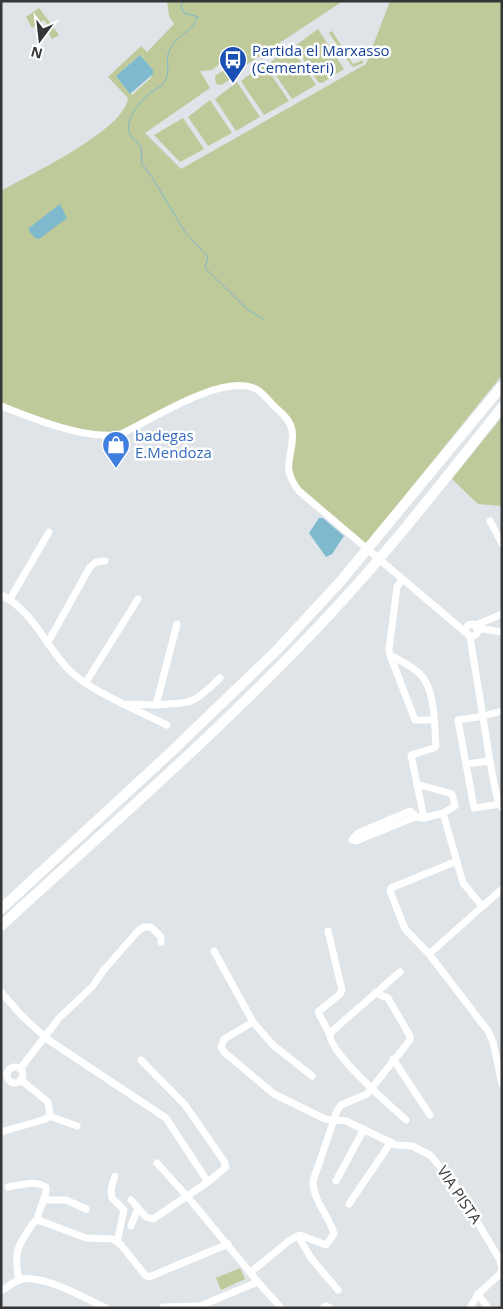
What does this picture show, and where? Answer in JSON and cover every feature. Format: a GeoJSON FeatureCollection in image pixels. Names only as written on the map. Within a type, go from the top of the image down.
{"type":"FeatureCollection","features":[{"type":"Feature","properties":{"kind":"highway"},"geometry":{"type":"LineString","coordinates":[[1,909],[171,752],[277,650],[340,582],[502,386]]}},
{"type":"Feature","properties":{"kind":"highway"},"geometry":{"type":"LineString","coordinates":[[1,926],[239,707],[292,654],[374,565],[502,406]]}},
{"type":"Feature","properties":{"kind":"street"},"geometry":{"type":"LineString","coordinates":[[1,406],[86,433],[111,436],[123,433],[216,388],[240,386],[255,389],[287,418],[291,427],[287,465],[294,486],[467,635],[476,635],[476,626]]}},
{"type":"Feature","properties":{"kind":"street"},"geometry":{"type":"LineString","coordinates":[[490,521],[502,544]]}},
{"type":"Feature","properties":{"kind":"street"},"geometry":{"type":"LineString","coordinates":[[10,599],[49,532]]}},
{"type":"Feature","properties":{"kind":"street"},"geometry":{"type":"LineString","coordinates":[[48,642],[86,572],[96,562],[104,561]]}},
{"type":"Feature","properties":{"kind":"street"},"geometry":{"type":"LineString","coordinates":[[402,580],[397,587],[389,648],[415,720],[433,720]]}},
{"type":"Feature","properties":{"kind":"street"},"geometry":{"type":"LineString","coordinates":[[1,596],[10,599],[32,621],[71,672],[167,726]]}},
{"type":"Feature","properties":{"kind":"street"},"geometry":{"type":"LineString","coordinates":[[86,682],[138,599]]}},
{"type":"Feature","properties":{"kind":"street"},"geometry":{"type":"LineString","coordinates":[[476,626],[502,614]]}},
{"type":"Feature","properties":{"kind":"street"},"geometry":{"type":"LineString","coordinates":[[452,622],[502,632]]}},
{"type":"Feature","properties":{"kind":"street"},"geometry":{"type":"LineString","coordinates":[[156,705],[177,624]]}},
{"type":"Feature","properties":{"kind":"street"},"geometry":{"type":"LineString","coordinates":[[468,625],[467,635],[484,716],[490,761],[501,806],[474,808],[458,720],[484,716],[502,711]]}},
{"type":"Feature","properties":{"kind":"street"},"geometry":{"type":"LineString","coordinates":[[391,657],[421,675],[428,686],[436,746],[411,755],[417,784],[419,817]]}},
{"type":"Feature","properties":{"kind":"street"},"geometry":{"type":"LineString","coordinates":[[395,669],[397,663],[402,662]]}},
{"type":"Feature","properties":{"kind":"street"},"geometry":{"type":"LineString","coordinates":[[126,704],[156,705],[197,700],[220,678]]}},
{"type":"Feature","properties":{"kind":"street"},"geometry":{"type":"LineString","coordinates":[[466,764],[490,761]]}},
{"type":"Feature","properties":{"kind":"street"},"geometry":{"type":"LineString","coordinates":[[417,784],[452,794],[455,806],[443,813],[419,817],[356,841],[352,840],[358,833],[410,811],[419,817]]}},
{"type":"Feature","properties":{"kind":"street"},"geometry":{"type":"LineString","coordinates":[[443,813],[463,883],[482,906]]}},
{"type":"Feature","properties":{"kind":"street"},"geometry":{"type":"LineString","coordinates":[[457,861],[390,891],[405,929],[429,954],[488,1031],[493,1042],[502,1084]]}},
{"type":"Feature","properties":{"kind":"street"},"geometry":{"type":"LineString","coordinates":[[429,954],[502,889]]}},
{"type":"Feature","properties":{"kind":"street"},"geometry":{"type":"LineString","coordinates":[[20,1069],[59,1018],[92,987],[103,971],[138,931],[144,927],[151,927],[161,937],[161,942]]}},
{"type":"Feature","properties":{"kind":"street"},"geometry":{"type":"LineString","coordinates":[[328,931],[342,990],[340,994],[318,1012],[335,1048],[371,1089],[406,1120]]}},
{"type":"Feature","properties":{"kind":"street"},"geometry":{"type":"LineString","coordinates":[[214,952],[253,1022],[273,1045],[312,1076]]}},
{"type":"Feature","properties":{"kind":"street"},"geometry":{"type":"LineString","coordinates":[[330,1035],[400,972]]}},
{"type":"Feature","properties":{"kind":"street"},"geometry":{"type":"LineString","coordinates":[[1,992],[22,1016],[45,1037],[166,1118],[208,1182]]}},
{"type":"Feature","properties":{"kind":"street"},"geometry":{"type":"LineString","coordinates":[[251,1272],[300,1235],[326,1245],[334,1234],[331,1222],[313,1191],[313,1181],[333,1119],[341,1105],[366,1094],[371,1089],[410,1040],[410,1036],[388,998],[376,993]]}},
{"type":"Feature","properties":{"kind":"street","name":"VIA PISTA"},"geometry":{"type":"LineString","coordinates":[[253,1022],[224,1039],[221,1047],[224,1052],[274,1094],[325,1118],[346,1121],[393,1144],[412,1146],[430,1155],[454,1183],[500,1260],[502,1269],[500,1274],[478,1294],[470,1308]]}},
{"type":"Feature","properties":{"kind":"street"},"geometry":{"type":"LineString","coordinates":[[394,1059],[430,1115]]}},
{"type":"Feature","properties":{"kind":"street"},"geometry":{"type":"LineString","coordinates":[[131,1200],[146,1217],[153,1219],[188,1197],[224,1171],[226,1167],[185,1105],[141,1060]]}},
{"type":"Feature","properties":{"kind":"street"},"geometry":{"type":"LineString","coordinates":[[1,1064],[9,1070]]}},
{"type":"Feature","properties":{"kind":"street"},"geometry":{"type":"LineString","coordinates":[[9,1070],[13,1068],[20,1069]]}},
{"type":"Feature","properties":{"kind":"street"},"geometry":{"type":"LineString","coordinates":[[9,1070],[7,1075],[11,1082],[16,1083],[21,1080],[23,1074],[20,1069]]}},
{"type":"Feature","properties":{"kind":"street"},"geometry":{"type":"LineString","coordinates":[[21,1080],[48,1102],[51,1108],[49,1116]]}},
{"type":"Feature","properties":{"kind":"street"},"geometry":{"type":"LineString","coordinates":[[1,1132],[49,1116],[77,1126]]}},
{"type":"Feature","properties":{"kind":"street"},"geometry":{"type":"LineString","coordinates":[[336,1181],[364,1130]]}},
{"type":"Feature","properties":{"kind":"street"},"geometry":{"type":"LineString","coordinates":[[350,1204],[393,1144]]}},
{"type":"Feature","properties":{"kind":"street"},"geometry":{"type":"LineString","coordinates":[[157,1163],[281,1308]]}},
{"type":"Feature","properties":{"kind":"street"},"geometry":{"type":"LineString","coordinates":[[115,1176],[111,1189],[112,1198],[124,1210],[115,1241]]}},
{"type":"Feature","properties":{"kind":"street"},"geometry":{"type":"LineString","coordinates":[[8,1187],[24,1184],[42,1184],[46,1188],[46,1193],[37,1211],[37,1220],[18,1246],[16,1253],[19,1280]]}},
{"type":"Feature","properties":{"kind":"street"},"geometry":{"type":"LineString","coordinates":[[43,1200],[66,1200],[86,1209]]}},
{"type":"Feature","properties":{"kind":"street"},"geometry":{"type":"LineString","coordinates":[[131,1226],[138,1208]]}},
{"type":"Feature","properties":{"kind":"street"},"geometry":{"type":"LineString","coordinates":[[37,1220],[86,1238],[115,1241],[145,1275],[149,1277],[228,1244]]}},
{"type":"Feature","properties":{"kind":"street"},"geometry":{"type":"LineString","coordinates":[[298,1236],[311,1258],[338,1290]]}},
{"type":"Feature","properties":{"kind":"street"},"geometry":{"type":"LineString","coordinates":[[1,1291],[19,1280],[34,1279],[60,1287],[106,1308]]}},
{"type":"Feature","properties":{"kind":"street"},"geometry":{"type":"LineString","coordinates":[[163,1306],[198,1307],[258,1282]]}},
{"type":"Feature","properties":{"kind":"street"},"geometry":{"type":"LineString","coordinates":[[478,1294],[488,1308]]}},
{"type":"Feature","properties":{"kind":"street"},"geometry":{"type":"LineString","coordinates":[[323,1308],[326,1306],[330,1308]]}},
{"type":"Feature","properties":{"kind":"green space"},"geometry":{"type":"Polygon","coordinates":[[[167,1],[343,1],[246,65],[228,57],[212,70],[200,71],[210,88],[145,133],[181,169],[366,64],[390,1],[502,1],[502,375],[365,545],[322,510],[301,489],[291,469],[294,427],[263,391],[228,384],[194,394],[122,431],[109,433],[78,429],[1,404],[1,191],[53,163],[111,124],[123,111],[128,98],[108,77],[141,46],[147,52],[174,24],[169,16],[167,1]],[[140,55],[116,76],[132,95],[151,78],[153,70],[140,55]]]}},
{"type":"Feature","properties":{"kind":"green space"},"geometry":{"type":"Polygon","coordinates":[[[39,8],[59,35],[52,39],[46,29],[48,25],[44,20],[32,28],[26,17],[39,8]]]}},
{"type":"Feature","properties":{"kind":"green space"},"geometry":{"type":"Polygon","coordinates":[[[318,29],[344,69],[322,83],[318,82],[295,46],[318,29]]]}},
{"type":"Feature","properties":{"kind":"green space"},"geometry":{"type":"Polygon","coordinates":[[[332,31],[353,64],[363,60],[363,63],[354,67],[351,65],[329,33],[332,31]]]}},
{"type":"Feature","properties":{"kind":"green space"},"geometry":{"type":"Polygon","coordinates":[[[291,47],[316,85],[292,99],[268,64],[291,47]]]}},
{"type":"Feature","properties":{"kind":"green space"},"geometry":{"type":"Polygon","coordinates":[[[264,64],[289,101],[264,115],[241,81],[264,64]]]}},
{"type":"Feature","properties":{"kind":"green space"},"geometry":{"type":"Polygon","coordinates":[[[230,66],[237,69],[236,76],[221,85],[216,84],[215,76],[230,66]]]}},
{"type":"Feature","properties":{"kind":"green space"},"geometry":{"type":"Polygon","coordinates":[[[237,82],[260,117],[236,131],[215,99],[237,82]]]}},
{"type":"Feature","properties":{"kind":"green space"},"geometry":{"type":"Polygon","coordinates":[[[210,100],[232,133],[208,146],[188,117],[210,100]]]}},
{"type":"Feature","properties":{"kind":"green space"},"geometry":{"type":"Polygon","coordinates":[[[183,118],[204,149],[180,162],[154,135],[183,118]]]}},
{"type":"Feature","properties":{"kind":"green space"},"geometry":{"type":"Polygon","coordinates":[[[502,417],[502,506],[478,504],[452,479],[502,417]]]}},
{"type":"Feature","properties":{"kind":"green space"},"geometry":{"type":"Polygon","coordinates":[[[240,1268],[245,1279],[221,1290],[216,1278],[240,1268]]]}},
{"type":"Feature","properties":{"kind":"water"},"geometry":{"type":"Polygon","coordinates":[[[140,55],[153,70],[153,74],[130,94],[116,76],[140,55]]]}},
{"type":"Feature","properties":{"kind":"water"},"geometry":{"type":"Polygon","coordinates":[[[60,204],[67,218],[39,239],[35,238],[29,231],[29,228],[60,204]]]}},
{"type":"Feature","properties":{"kind":"water"},"geometry":{"type":"Polygon","coordinates":[[[319,518],[323,518],[344,536],[332,554],[326,557],[309,533],[319,518]]]}},
{"type":"Feature","properties":{"kind":"waterway"},"geometry":{"type":"LineString","coordinates":[[183,1],[181,7],[184,13],[198,17],[192,27],[172,46],[168,55],[168,74],[164,83],[150,93],[133,112],[130,118],[129,130],[132,137],[141,147],[142,164],[152,177],[185,232],[208,257],[205,268],[247,309],[263,319]]}},
{"type":"Feature","properties":{"kind":"place","name":"Partida el Marxasso (Cementeri)"},"geometry":{"type":"Point","coordinates":[233,84]}},
{"type":"Feature","properties":{"kind":"place","name":"badegas E.Mendoza"},"geometry":{"type":"Point","coordinates":[116,469]}}]}
